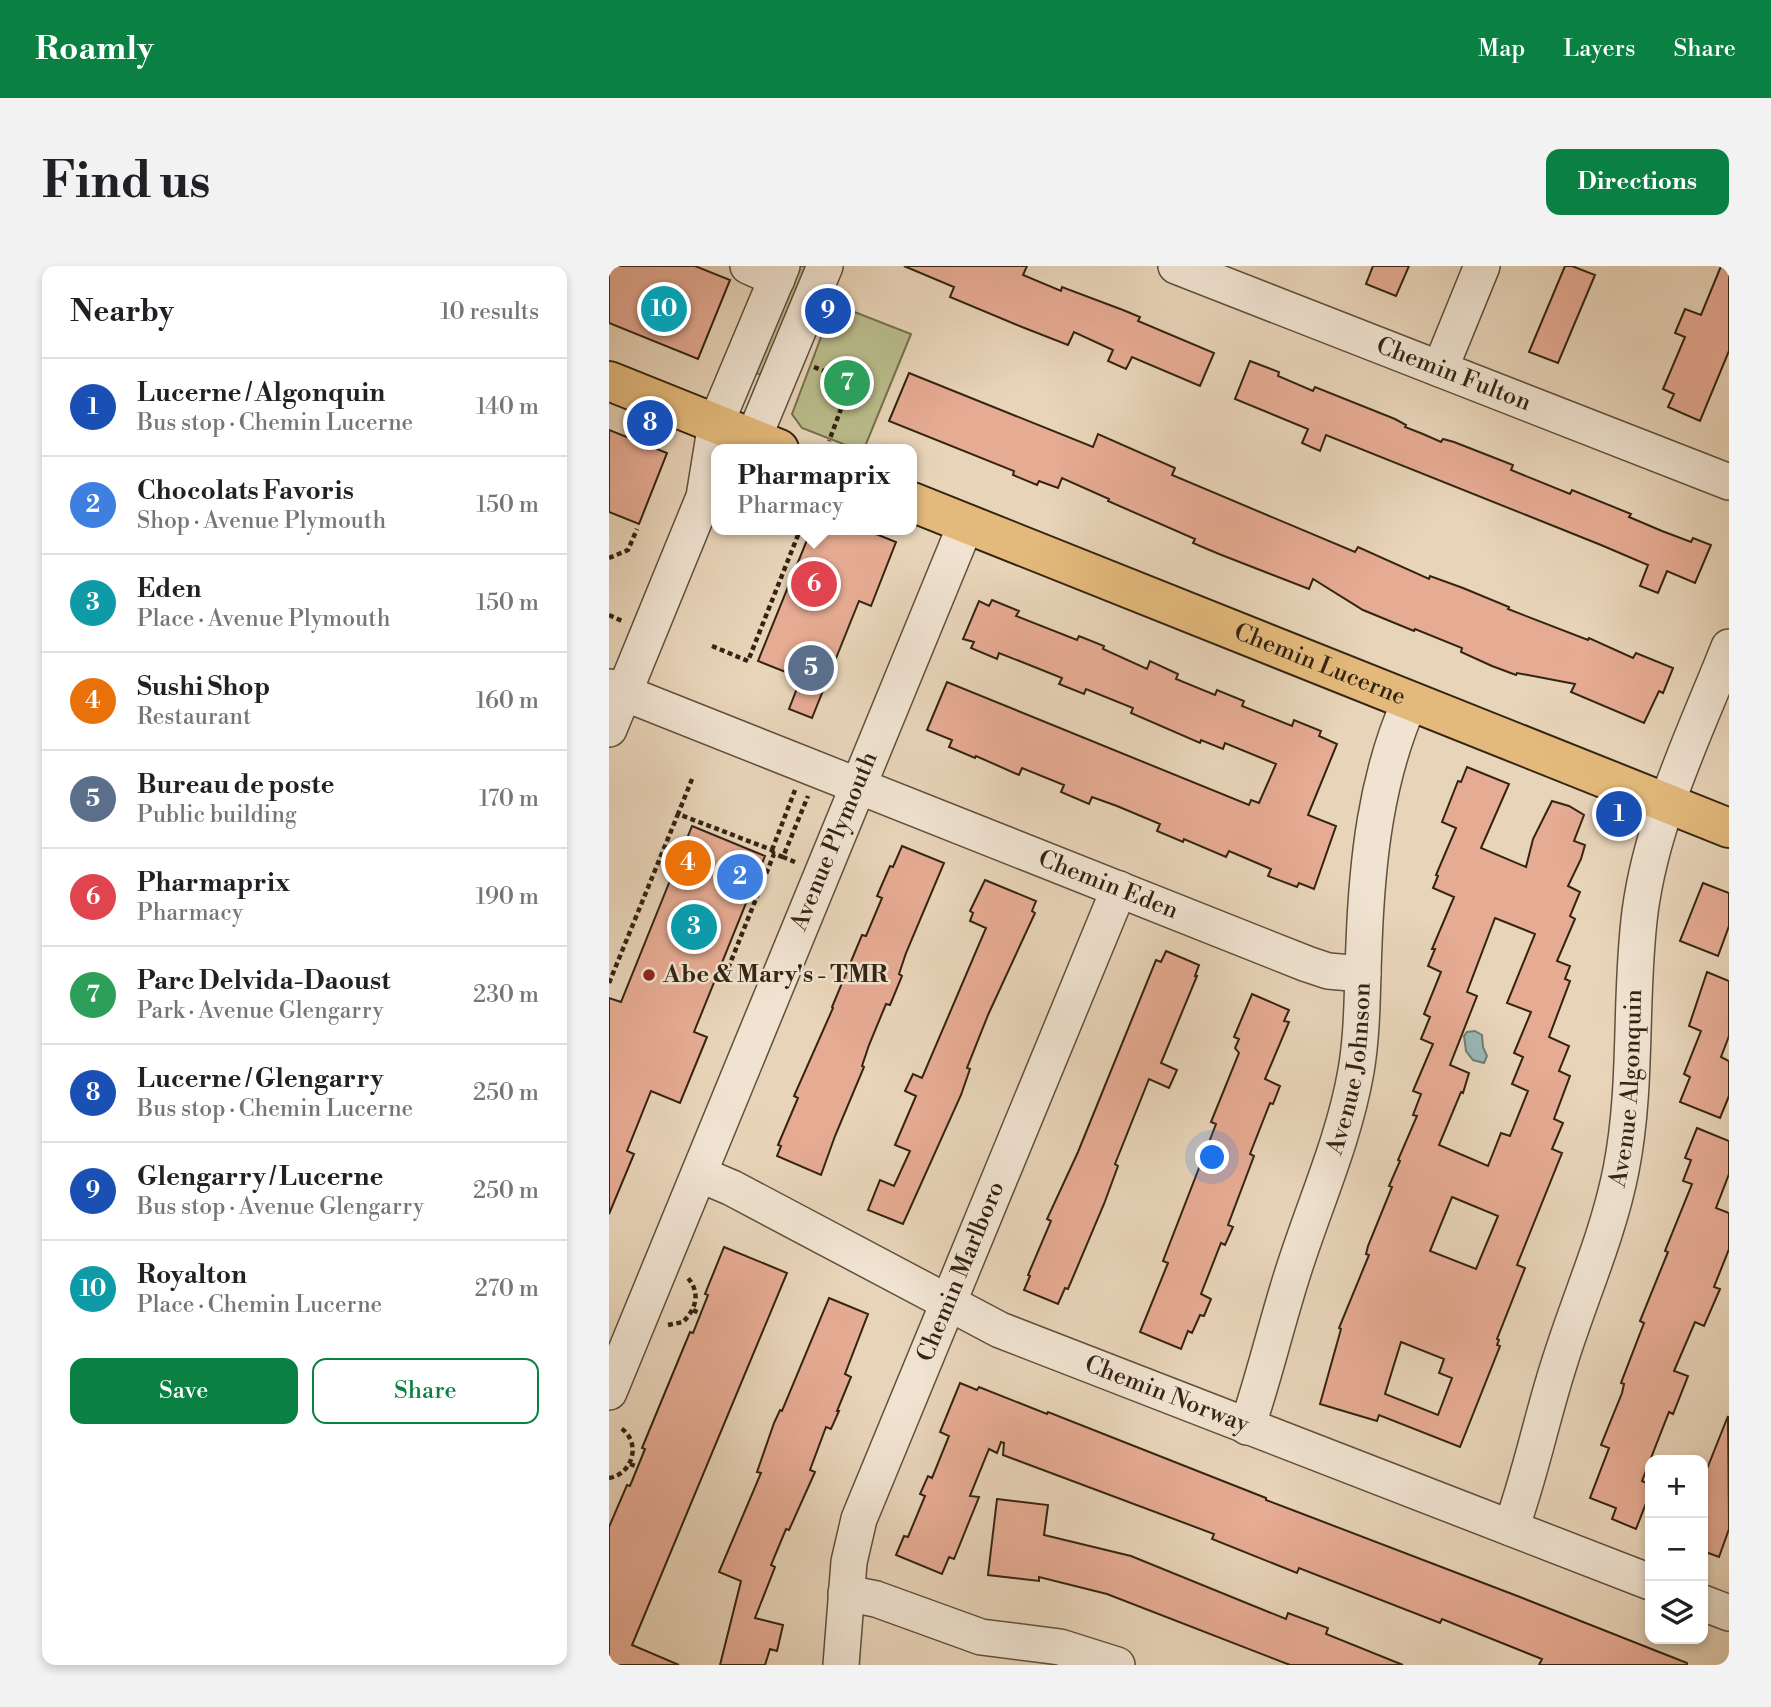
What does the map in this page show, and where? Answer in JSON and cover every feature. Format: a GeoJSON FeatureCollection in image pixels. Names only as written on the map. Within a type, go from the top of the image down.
{"type":"FeatureCollection","features":[{"type":"Feature","properties":{"kind":"main road"},"geometry":{"type":"LineString","coordinates":[[609,381],[716,423],[755,444]]}},
{"type":"Feature","properties":{"kind":"main road","name":"Chemin Lucerne"},"geometry":{"type":"LineString","coordinates":[[917,504],[1729,828]]}},
{"type":"Feature","properties":{"kind":"street"},"geometry":{"type":"LineString","coordinates":[[760,444],[825,266]]}},
{"type":"Feature","properties":{"kind":"street","name":"Chemin Fulton"},"geometry":{"type":"LineString","coordinates":[[1176,266],[1729,482]]}},
{"type":"Feature","properties":{"kind":"street"},"geometry":{"type":"LineString","coordinates":[[1440,369],[1482,266]]}},
{"type":"Feature","properties":{"kind":"street"},"geometry":{"type":"LineString","coordinates":[[714,444],[716,423],[769,270]]}},
{"type":"Feature","properties":{"kind":"street"},"geometry":{"type":"LineString","coordinates":[[609,729],[617,690],[710,490]]}},
{"type":"Feature","properties":{"kind":"street","name":"Avenue Plymouth"},"geometry":{"type":"LineString","coordinates":[[609,1392],[616,1352],[699,1174],[966,524]]}},
{"type":"Feature","properties":{"kind":"street","name":"Avenue Algonquin"},"geometry":{"type":"LineString","coordinates":[[1511,1528],[1552,1386],[1599,1253],[1617,1189],[1632,1088],[1633,983],[1640,910],[1655,843],[1729,647]]}},
{"type":"Feature","properties":{"kind":"street","name":"Chemin Eden"},"geometry":{"type":"LineString","coordinates":[[617,690],[1317,967],[1328,971],[1363,974]]}},
{"type":"Feature","properties":{"kind":"street","name":"Avenue Johnson"},"geometry":{"type":"LineString","coordinates":[[1247,1427],[1293,1272],[1346,1116],[1359,1048],[1368,885],[1377,808],[1394,741],[1410,701]]}},
{"type":"Feature","properties":{"kind":"street","name":"Chemin Marlboro"},"geometry":{"type":"LineString","coordinates":[[841,1665],[852,1543],[859,1519],[1119,888]]}},
{"type":"Feature","properties":{"kind":"street","name":"Chemin Norway"},"geometry":{"type":"LineString","coordinates":[[699,1174],[732,1188],[1000,1330],[1647,1581]]}},
{"type":"Feature","properties":{"kind":"street"},"geometry":{"type":"LineString","coordinates":[[846,1593],[876,1599],[972,1635],[1060,1647],[1117,1665]]}},
{"type":"Feature","properties":{"kind":"street"},"geometry":{"type":"LineString","coordinates":[[1708,1605],[1729,1613]]}},
{"type":"Feature","properties":{"kind":"path"},"geometry":{"type":"LineString","coordinates":[[806,364],[851,382],[829,441]]}},
{"type":"Feature","properties":{"kind":"path"},"geometry":{"type":"LineString","coordinates":[[609,558],[628,550],[637,529]]}},
{"type":"Feature","properties":{"kind":"path"},"geometry":{"type":"LineString","coordinates":[[712,646],[748,662],[798,535]]}},
{"type":"Feature","properties":{"kind":"path"},"geometry":{"type":"LineString","coordinates":[[609,615],[622,621]]}},
{"type":"Feature","properties":{"kind":"path"},"geometry":{"type":"LineString","coordinates":[[609,983],[692,779]]}},
{"type":"Feature","properties":{"kind":"path"},"geometry":{"type":"LineString","coordinates":[[783,857],[812,786]]}},
{"type":"Feature","properties":{"kind":"path"},"geometry":{"type":"LineString","coordinates":[[725,976],[796,789]]}},
{"type":"Feature","properties":{"kind":"path"},"geometry":{"type":"LineString","coordinates":[[678,814],[799,864]]}},
{"type":"Feature","properties":{"kind":"path"},"geometry":{"type":"LineString","coordinates":[[609,965],[615,968]]}},
{"type":"Feature","properties":{"kind":"path"},"geometry":{"type":"LineString","coordinates":[[661,1324],[683,1322],[693,1310],[695,1291],[688,1277],[682,1274]]}},
{"type":"Feature","properties":{"kind":"path"},"geometry":{"type":"LineString","coordinates":[[693,1310],[701,1314]]}},
{"type":"Feature","properties":{"kind":"path"},"geometry":{"type":"LineString","coordinates":[[609,1478],[620,1475],[630,1464],[633,1451],[629,1436],[619,1427]]}},
{"type":"Feature","properties":{"kind":"path"},"geometry":{"type":"LineString","coordinates":[[630,1464],[638,1467]]}},
{"type":"Feature","properties":{"kind":"green space"},"geometry":{"type":"Polygon","coordinates":[[[800,266],[809,266],[764,376],[756,373],[800,266]]]}},
{"type":"Feature","properties":{"kind":"green space"},"geometry":{"type":"Polygon","coordinates":[[[834,304],[911,334],[866,444],[843,444],[802,428],[792,414],[826,324],[833,327],[838,314],[831,311],[834,304]]]}},
{"type":"Feature","properties":{"kind":"water"},"geometry":{"type":"Polygon","coordinates":[[[1475,1031],[1482,1035],[1487,1056],[1484,1063],[1473,1060],[1466,1051],[1464,1036],[1467,1032],[1475,1031]]]}},
{"type":"Feature","properties":{"kind":"building"},"geometry":{"type":"Polygon","coordinates":[[[609,266],[695,266],[730,280],[698,359],[609,323],[609,266]]]}},
{"type":"Feature","properties":{"kind":"building"},"geometry":{"type":"Polygon","coordinates":[[[904,266],[1027,266],[1023,275],[1061,291],[1062,287],[1123,310],[1140,317],[1138,321],[1214,353],[1200,386],[1132,357],[1126,369],[1108,361],[1113,350],[1074,332],[1068,345],[1022,327],[950,297],[954,287],[904,266]]]}},
{"type":"Feature","properties":{"kind":"building"},"geometry":{"type":"Polygon","coordinates":[[[1373,266],[1409,266],[1396,296],[1366,284],[1373,266]]]}},
{"type":"Feature","properties":{"kind":"building"},"geometry":{"type":"Polygon","coordinates":[[[1565,266],[1595,275],[1558,363],[1529,352],[1565,266]]]}},
{"type":"Feature","properties":{"kind":"building"},"geometry":{"type":"Polygon","coordinates":[[[1721,266],[1729,266],[1729,351],[1700,421],[1668,407],[1674,394],[1663,389],[1685,337],[1675,333],[1685,309],[1701,315],[1721,266]]]}},
{"type":"Feature","properties":{"kind":"building"},"geometry":{"type":"Polygon","coordinates":[[[1250,361],[1279,372],[1278,376],[1313,391],[1315,387],[1395,419],[1406,425],[1405,427],[1441,442],[1443,439],[1454,442],[1513,465],[1511,470],[1570,494],[1572,490],[1631,514],[1629,517],[1662,531],[1691,542],[1693,538],[1711,545],[1695,583],[1667,571],[1658,593],[1640,586],[1648,565],[1601,545],[1326,435],[1320,451],[1302,443],[1308,429],[1235,399],[1250,361]]]}},
{"type":"Feature","properties":{"kind":"building"},"geometry":{"type":"Polygon","coordinates":[[[909,373],[1093,447],[1098,434],[1175,468],[1172,475],[1355,552],[1358,547],[1429,579],[1430,576],[1463,588],[1509,607],[1508,609],[1588,640],[1589,638],[1633,658],[1636,653],[1673,668],[1663,693],[1659,691],[1644,723],[1571,692],[1575,684],[1517,673],[1516,675],[1492,666],[1461,652],[1462,648],[1363,610],[1313,579],[1309,589],[1219,554],[1193,543],[1195,539],[1062,478],[1058,488],[1039,481],[1037,485],[1013,475],[1014,471],[889,421],[909,373]]]}},
{"type":"Feature","properties":{"kind":"building"},"geometry":{"type":"Polygon","coordinates":[[[609,430],[667,453],[639,524],[609,512],[609,430]]]}},
{"type":"Feature","properties":{"kind":"building"},"geometry":{"type":"Polygon","coordinates":[[[809,535],[878,535],[896,542],[871,606],[859,601],[812,718],[789,709],[801,678],[758,661],[809,535]]]}},
{"type":"Feature","properties":{"kind":"building"},"geometry":{"type":"Polygon","coordinates":[[[992,600],[1019,611],[1016,616],[1077,640],[1079,636],[1104,646],[1103,649],[1147,669],[1150,661],[1178,674],[1176,679],[1215,695],[1217,690],[1244,701],[1242,706],[1292,726],[1294,720],[1321,731],[1319,736],[1337,744],[1308,815],[1336,826],[1314,889],[1299,883],[1297,887],[1268,876],[1271,869],[1229,851],[1226,857],[1184,839],[1183,842],[1157,831],[1160,824],[1117,806],[1092,797],[1089,804],[1061,792],[1064,785],[1022,768],[1019,775],[976,756],[975,758],[949,747],[952,740],[927,730],[947,682],[1249,805],[1251,800],[1259,803],[1276,764],[1225,743],[1223,749],[1201,740],[1200,743],[1131,713],[1133,708],[1086,689],[1084,694],[1059,684],[1062,678],[999,653],[997,659],[971,648],[974,642],[963,639],[979,601],[989,606],[992,600]]]}},
{"type":"Feature","properties":{"kind":"building"},"geometry":{"type":"Polygon","coordinates":[[[1467,767],[1509,784],[1481,848],[1526,867],[1533,839],[1552,801],[1569,806],[1584,815],[1574,841],[1585,845],[1568,886],[1580,892],[1570,916],[1575,919],[1557,961],[1570,966],[1565,979],[1570,981],[1549,1037],[1569,1046],[1559,1071],[1570,1076],[1554,1119],[1563,1123],[1552,1149],[1562,1153],[1517,1265],[1525,1268],[1497,1339],[1497,1345],[1500,1346],[1460,1447],[1379,1415],[1377,1421],[1320,1404],[1341,1329],[1339,1328],[1369,1255],[1366,1254],[1368,1246],[1392,1187],[1389,1186],[1400,1161],[1398,1160],[1417,1116],[1413,1115],[1421,1094],[1413,1091],[1433,1044],[1421,1039],[1430,1017],[1424,1014],[1441,972],[1428,966],[1435,949],[1432,949],[1454,897],[1433,888],[1456,828],[1442,822],[1458,781],[1461,782],[1467,767]],[[1495,918],[1467,992],[1477,996],[1450,1065],[1469,1073],[1463,1093],[1461,1092],[1439,1145],[1488,1166],[1501,1133],[1510,1136],[1528,1091],[1512,1084],[1523,1057],[1514,1053],[1531,1012],[1507,1003],[1535,934],[1495,918]],[[1452,1197],[1430,1251],[1476,1269],[1498,1216],[1452,1197]],[[1401,1342],[1385,1394],[1438,1415],[1452,1378],[1439,1373],[1444,1359],[1401,1342]]]}},
{"type":"Feature","properties":{"kind":"building"},"geometry":{"type":"Polygon","coordinates":[[[692,826],[765,856],[694,1032],[707,1037],[680,1103],[651,1091],[627,1151],[634,1154],[609,1214],[609,998],[621,1002],[692,826]]]}},
{"type":"Feature","properties":{"kind":"building"},"geometry":{"type":"Polygon","coordinates":[[[902,846],[944,863],[906,953],[899,974],[902,976],[890,1005],[886,1004],[869,1045],[862,1066],[864,1067],[821,1175],[777,1156],[781,1146],[778,1145],[798,1098],[794,1096],[862,935],[866,936],[882,898],[877,896],[902,846]]]}},
{"type":"Feature","properties":{"kind":"building"},"geometry":{"type":"Polygon","coordinates":[[[985,880],[1036,901],[1032,911],[1035,913],[988,1015],[967,1068],[970,1069],[961,1095],[903,1224],[868,1210],[880,1180],[894,1186],[910,1151],[895,1145],[916,1096],[905,1091],[913,1074],[922,1078],[986,928],[970,921],[973,913],[970,911],[985,880]]]}},
{"type":"Feature","properties":{"kind":"building"},"geometry":{"type":"Polygon","coordinates":[[[1703,883],[1729,893],[1729,926],[1718,956],[1680,941],[1703,883]]]}},
{"type":"Feature","properties":{"kind":"building"},"geometry":{"type":"Polygon","coordinates":[[[1166,951],[1199,965],[1197,976],[1161,1063],[1177,1070],[1169,1088],[1149,1079],[1115,1164],[1118,1166],[1104,1204],[1068,1289],[1065,1288],[1058,1304],[1024,1290],[1030,1276],[1028,1275],[1051,1221],[1047,1219],[1078,1152],[1156,960],[1161,962],[1166,951]]]}},
{"type":"Feature","properties":{"kind":"building"},"geometry":{"type":"Polygon","coordinates":[[[1707,972],[1729,981],[1729,1036],[1721,1057],[1729,1061],[1729,1096],[1720,1118],[1680,1102],[1690,1077],[1684,1074],[1701,1031],[1689,1026],[1707,972]]]}},
{"type":"Feature","properties":{"kind":"building"},"geometry":{"type":"Polygon","coordinates":[[[1252,994],[1289,1010],[1284,1021],[1289,1022],[1265,1079],[1280,1086],[1273,1104],[1270,1103],[1250,1154],[1254,1156],[1228,1225],[1233,1227],[1225,1245],[1221,1243],[1201,1294],[1211,1299],[1204,1316],[1200,1315],[1192,1333],[1188,1331],[1181,1349],[1140,1332],[1168,1263],[1163,1261],[1216,1124],[1211,1122],[1239,1053],[1235,1048],[1239,1039],[1234,1037],[1252,994]]]}},
{"type":"Feature","properties":{"kind":"building"},"geometry":{"type":"Polygon","coordinates":[[[1697,1128],[1729,1141],[1729,1174],[1716,1208],[1729,1213],[1729,1249],[1714,1287],[1720,1289],[1704,1326],[1695,1322],[1674,1371],[1688,1376],[1673,1414],[1669,1412],[1652,1455],[1645,1455],[1645,1473],[1642,1481],[1645,1482],[1645,1506],[1636,1529],[1612,1519],[1616,1508],[1590,1498],[1609,1448],[1601,1445],[1622,1393],[1624,1384],[1621,1383],[1644,1323],[1640,1321],[1692,1184],[1683,1181],[1691,1160],[1685,1158],[1697,1128]]]}},
{"type":"Feature","properties":{"kind":"building"},"geometry":{"type":"Polygon","coordinates":[[[724,1247],[787,1273],[632,1645],[679,1665],[609,1665],[609,1527],[627,1485],[630,1486],[645,1449],[642,1448],[690,1332],[693,1333],[724,1247]]]}},
{"type":"Feature","properties":{"kind":"building"},"geometry":{"type":"Polygon","coordinates":[[[829,1298],[868,1314],[845,1374],[851,1377],[839,1411],[831,1429],[826,1427],[810,1470],[815,1472],[771,1565],[775,1567],[755,1618],[783,1625],[777,1651],[770,1649],[765,1665],[720,1665],[741,1581],[719,1572],[761,1473],[757,1472],[774,1423],[780,1410],[782,1411],[829,1298]]]}},
{"type":"Feature","properties":{"kind":"building"},"geometry":{"type":"Polygon","coordinates":[[[960,1383],[977,1390],[979,1387],[1047,1414],[1048,1412],[1687,1665],[1539,1665],[1542,1659],[1442,1619],[1440,1623],[1299,1568],[1297,1573],[1212,1539],[1214,1534],[1003,1455],[1004,1443],[1001,1442],[997,1453],[989,1449],[970,1496],[979,1497],[954,1559],[949,1557],[942,1574],[896,1555],[904,1536],[908,1537],[925,1496],[920,1494],[928,1476],[932,1478],[949,1436],[940,1432],[960,1383]]]}},
{"type":"Feature","properties":{"kind":"building"},"geometry":{"type":"Polygon","coordinates":[[[1728,1416],[1729,1529],[1719,1557],[1708,1553],[1708,1466],[1728,1416]]]}},
{"type":"Feature","properties":{"kind":"building"},"geometry":{"type":"Polygon","coordinates":[[[997,1499],[1048,1505],[1044,1535],[1131,1556],[1286,1619],[1288,1613],[1328,1628],[1326,1634],[1403,1665],[1290,1665],[1107,1594],[1039,1577],[1039,1581],[988,1575],[997,1499]]]}},
{"type":"Feature","properties":{"kind":"place","name":"Royalton"},"geometry":{"type":"Point","coordinates":[664,309]}},
{"type":"Feature","properties":{"kind":"place","name":"Glengarry / Lucerne"},"geometry":{"type":"Point","coordinates":[828,311]}},
{"type":"Feature","properties":{"kind":"place","name":"Parc Delvida-Daoust"},"geometry":{"type":"Point","coordinates":[847,383]}},
{"type":"Feature","properties":{"kind":"place","name":"Lucerne / Glengarry"},"geometry":{"type":"Point","coordinates":[650,423]}},
{"type":"Feature","properties":{"kind":"place","name":"Pharmaprix"},"geometry":{"type":"Point","coordinates":[814,584]}},
{"type":"Feature","properties":{"kind":"place","name":"Bureau de poste"},"geometry":{"type":"Point","coordinates":[811,668]}},
{"type":"Feature","properties":{"kind":"place","name":"Lucerne / Algonquin"},"geometry":{"type":"Point","coordinates":[1619,814]}},
{"type":"Feature","properties":{"kind":"place","name":"Sushi Shop"},"geometry":{"type":"Point","coordinates":[688,863]}},
{"type":"Feature","properties":{"kind":"place","name":"Chocolats Favoris"},"geometry":{"type":"Point","coordinates":[740,877]}},
{"type":"Feature","properties":{"kind":"place","name":"Eden"},"geometry":{"type":"Point","coordinates":[694,927]}},
{"type":"Feature","properties":{"kind":"place","name":"Abe & Mary's - TMR"},"geometry":{"type":"Point","coordinates":[649,975]}}]}
